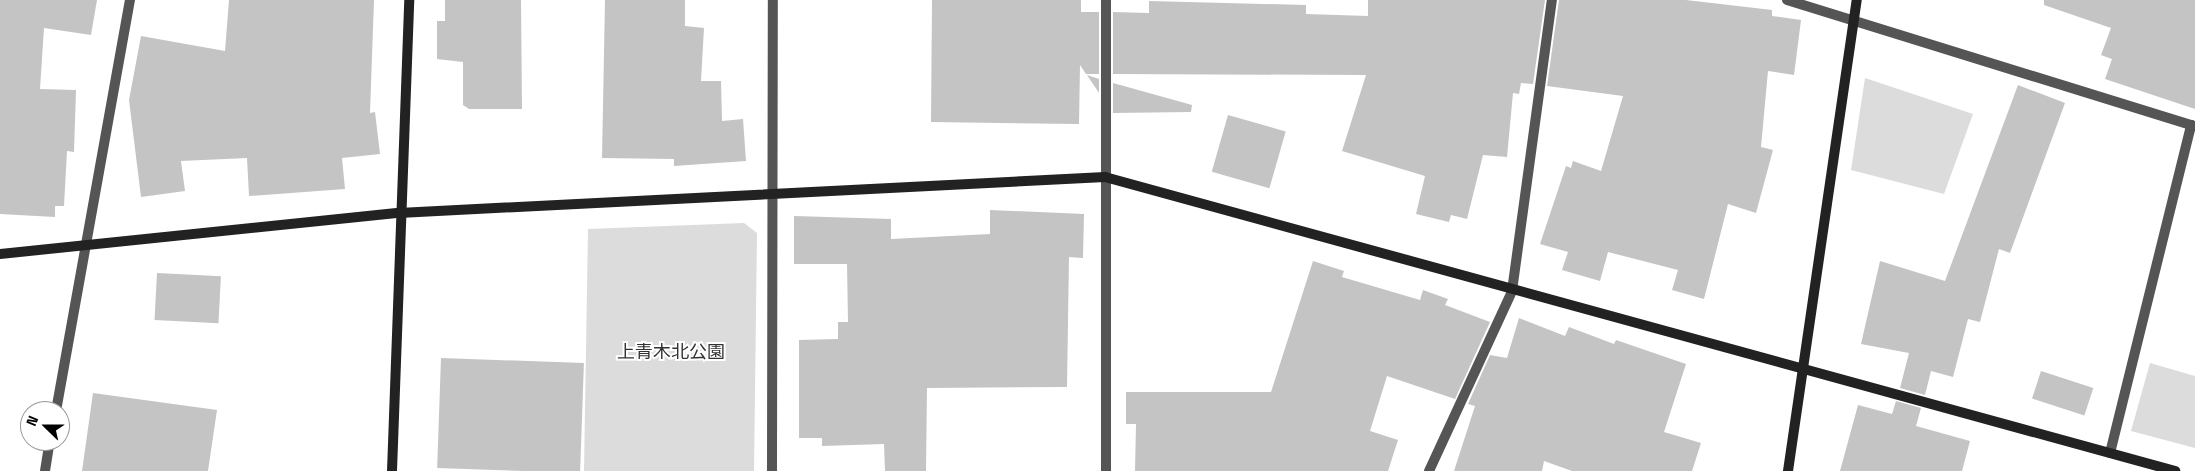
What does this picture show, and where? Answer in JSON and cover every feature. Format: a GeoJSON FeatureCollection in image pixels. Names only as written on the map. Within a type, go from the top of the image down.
{"type":"FeatureCollection","features":[{"type":"Feature","properties":{"kind":"street"},"geometry":{"type":"LineString","coordinates":[[58,401],[130,0]]}},
{"type":"Feature","properties":{"kind":"street"},"geometry":{"type":"LineString","coordinates":[[392,471],[398,213],[409,0]]}},
{"type":"Feature","properties":{"kind":"street"},"geometry":{"type":"LineString","coordinates":[[772,471],[773,0]]}},
{"type":"Feature","properties":{"kind":"street"},"geometry":{"type":"LineString","coordinates":[[1106,0],[1104,177],[1106,471]]}},
{"type":"Feature","properties":{"kind":"street"},"geometry":{"type":"LineString","coordinates":[[1429,471],[1512,291],[1552,0]]}},
{"type":"Feature","properties":{"kind":"street"},"geometry":{"type":"LineString","coordinates":[[1787,0],[2193,126],[2110,454]]}},
{"type":"Feature","properties":{"kind":"street"},"geometry":{"type":"LineString","coordinates":[[1788,471],[1800,371],[1857,0]]}},
{"type":"Feature","properties":{"kind":"street"},"geometry":{"type":"LineString","coordinates":[[0,254],[87,247],[398,213],[1104,177],[1800,371],[2175,471]]}},
{"type":"Feature","properties":{"kind":"street"},"geometry":{"type":"LineString","coordinates":[[45,471],[48,451]]}},
{"type":"Feature","properties":{"kind":"green space"},"geometry":{"type":"Polygon","coordinates":[[[1865,78],[1973,114],[1944,194],[1851,170],[1865,78]]]}},
{"type":"Feature","properties":{"kind":"green space","name":"上青木北公園"},"geometry":{"type":"Polygon","coordinates":[[[744,223],[757,233],[754,471],[584,471],[588,229],[744,223]]]}},
{"type":"Feature","properties":{"kind":"green space"},"geometry":{"type":"Polygon","coordinates":[[[2150,363],[2195,376],[2195,448],[2131,431],[2150,363]]]}},
{"type":"Feature","properties":{"kind":"building"},"geometry":{"type":"Polygon","coordinates":[[[0,0],[97,0],[91,35],[44,28],[40,89],[76,90],[74,152],[67,151],[64,206],[55,206],[55,217],[0,214],[0,0]]]}},
{"type":"Feature","properties":{"kind":"building"},"geometry":{"type":"Polygon","coordinates":[[[229,0],[374,0],[370,113],[375,112],[380,154],[342,158],[345,189],[249,196],[247,158],[181,161],[185,191],[141,197],[129,100],[141,36],[225,51],[229,0]]]}},
{"type":"Feature","properties":{"kind":"building"},"geometry":{"type":"Polygon","coordinates":[[[445,0],[521,0],[522,109],[469,109],[463,105],[463,62],[437,59],[437,21],[445,21],[445,0]]]}},
{"type":"Feature","properties":{"kind":"building"},"geometry":{"type":"Polygon","coordinates":[[[605,0],[685,0],[685,26],[704,28],[701,81],[721,81],[722,121],[743,119],[746,161],[674,166],[674,159],[602,158],[605,0]]]}},
{"type":"Feature","properties":{"kind":"building"},"geometry":{"type":"Polygon","coordinates":[[[932,0],[1081,0],[1081,12],[1099,12],[1099,74],[1086,74],[1080,65],[1079,124],[931,122],[932,0]]]}},
{"type":"Feature","properties":{"kind":"building"},"geometry":{"type":"Polygon","coordinates":[[[1368,0],[1545,0],[1533,84],[1521,83],[1519,94],[1513,93],[1507,157],[1483,155],[1467,219],[1451,215],[1449,222],[1416,214],[1425,176],[1342,151],[1366,75],[1113,74],[1113,12],[1149,13],[1149,1],[1306,5],[1306,14],[1368,16],[1368,0]]]}},
{"type":"Feature","properties":{"kind":"building"},"geometry":{"type":"Polygon","coordinates":[[[1559,0],[1686,0],[1772,10],[1772,16],[1801,20],[1794,75],[1768,71],[1761,147],[1773,150],[1756,213],[1728,204],[1704,299],[1672,290],[1678,270],[1608,252],[1600,281],[1562,270],[1568,252],[1540,244],[1566,166],[1571,168],[1573,161],[1601,171],[1623,96],[1547,86],[1559,0]]]}},
{"type":"Feature","properties":{"kind":"building"},"geometry":{"type":"Polygon","coordinates":[[[2044,0],[2195,0],[2195,109],[2105,79],[2112,59],[2101,55],[2111,28],[2044,5],[2044,0]]]}},
{"type":"Feature","properties":{"kind":"building"},"geometry":{"type":"Polygon","coordinates":[[[1087,75],[1099,79],[1099,93],[1087,75]]]}},
{"type":"Feature","properties":{"kind":"building"},"geometry":{"type":"Polygon","coordinates":[[[1113,83],[1192,105],[1191,112],[1113,113],[1113,83]]]}},
{"type":"Feature","properties":{"kind":"building"},"geometry":{"type":"Polygon","coordinates":[[[2018,85],[2065,103],[2010,253],[1999,249],[1980,322],[1968,319],[1953,377],[1931,371],[1925,395],[1900,388],[1909,353],[1861,344],[1880,261],[1945,281],[2018,85]]]}},
{"type":"Feature","properties":{"kind":"building"},"geometry":{"type":"Polygon","coordinates":[[[1228,115],[1286,132],[1269,188],[1212,172],[1228,115]]]}},
{"type":"Feature","properties":{"kind":"building"},"geometry":{"type":"Polygon","coordinates":[[[990,210],[1084,214],[1083,258],[1069,257],[1067,387],[927,388],[926,471],[885,471],[884,444],[822,446],[822,438],[799,438],[799,340],[838,339],[838,322],[848,322],[847,264],[794,264],[794,216],[891,219],[891,239],[990,234],[990,210]]]}},
{"type":"Feature","properties":{"kind":"building"},"geometry":{"type":"Polygon","coordinates":[[[1313,261],[1344,271],[1342,277],[1420,300],[1423,290],[1448,299],[1445,305],[1490,322],[1455,399],[1387,376],[1370,431],[1398,440],[1388,471],[1135,471],[1136,424],[1126,424],[1126,392],[1271,392],[1313,261]]]}},
{"type":"Feature","properties":{"kind":"building"},"geometry":{"type":"Polygon","coordinates":[[[157,273],[221,276],[218,323],[155,320],[157,273]]]}},
{"type":"Feature","properties":{"kind":"building"},"geometry":{"type":"Polygon","coordinates":[[[1519,318],[1565,336],[1569,327],[1614,344],[1616,340],[1686,364],[1664,432],[1701,443],[1692,471],[1572,471],[1544,461],[1542,471],[1454,471],[1475,406],[1468,404],[1490,355],[1507,358],[1519,318]]]}},
{"type":"Feature","properties":{"kind":"building"},"geometry":{"type":"Polygon","coordinates":[[[441,358],[584,363],[580,471],[437,468],[441,358]]]}},
{"type":"Feature","properties":{"kind":"building"},"geometry":{"type":"Polygon","coordinates":[[[2041,371],[2093,388],[2084,416],[2032,399],[2041,371]]]}},
{"type":"Feature","properties":{"kind":"building"},"geometry":{"type":"Polygon","coordinates":[[[93,393],[217,410],[208,471],[82,471],[93,393]]]}},
{"type":"Feature","properties":{"kind":"building"},"geometry":{"type":"Polygon","coordinates":[[[1896,401],[1921,408],[1916,426],[1970,441],[1962,471],[1840,471],[1858,405],[1892,414],[1896,401]]]}}]}
